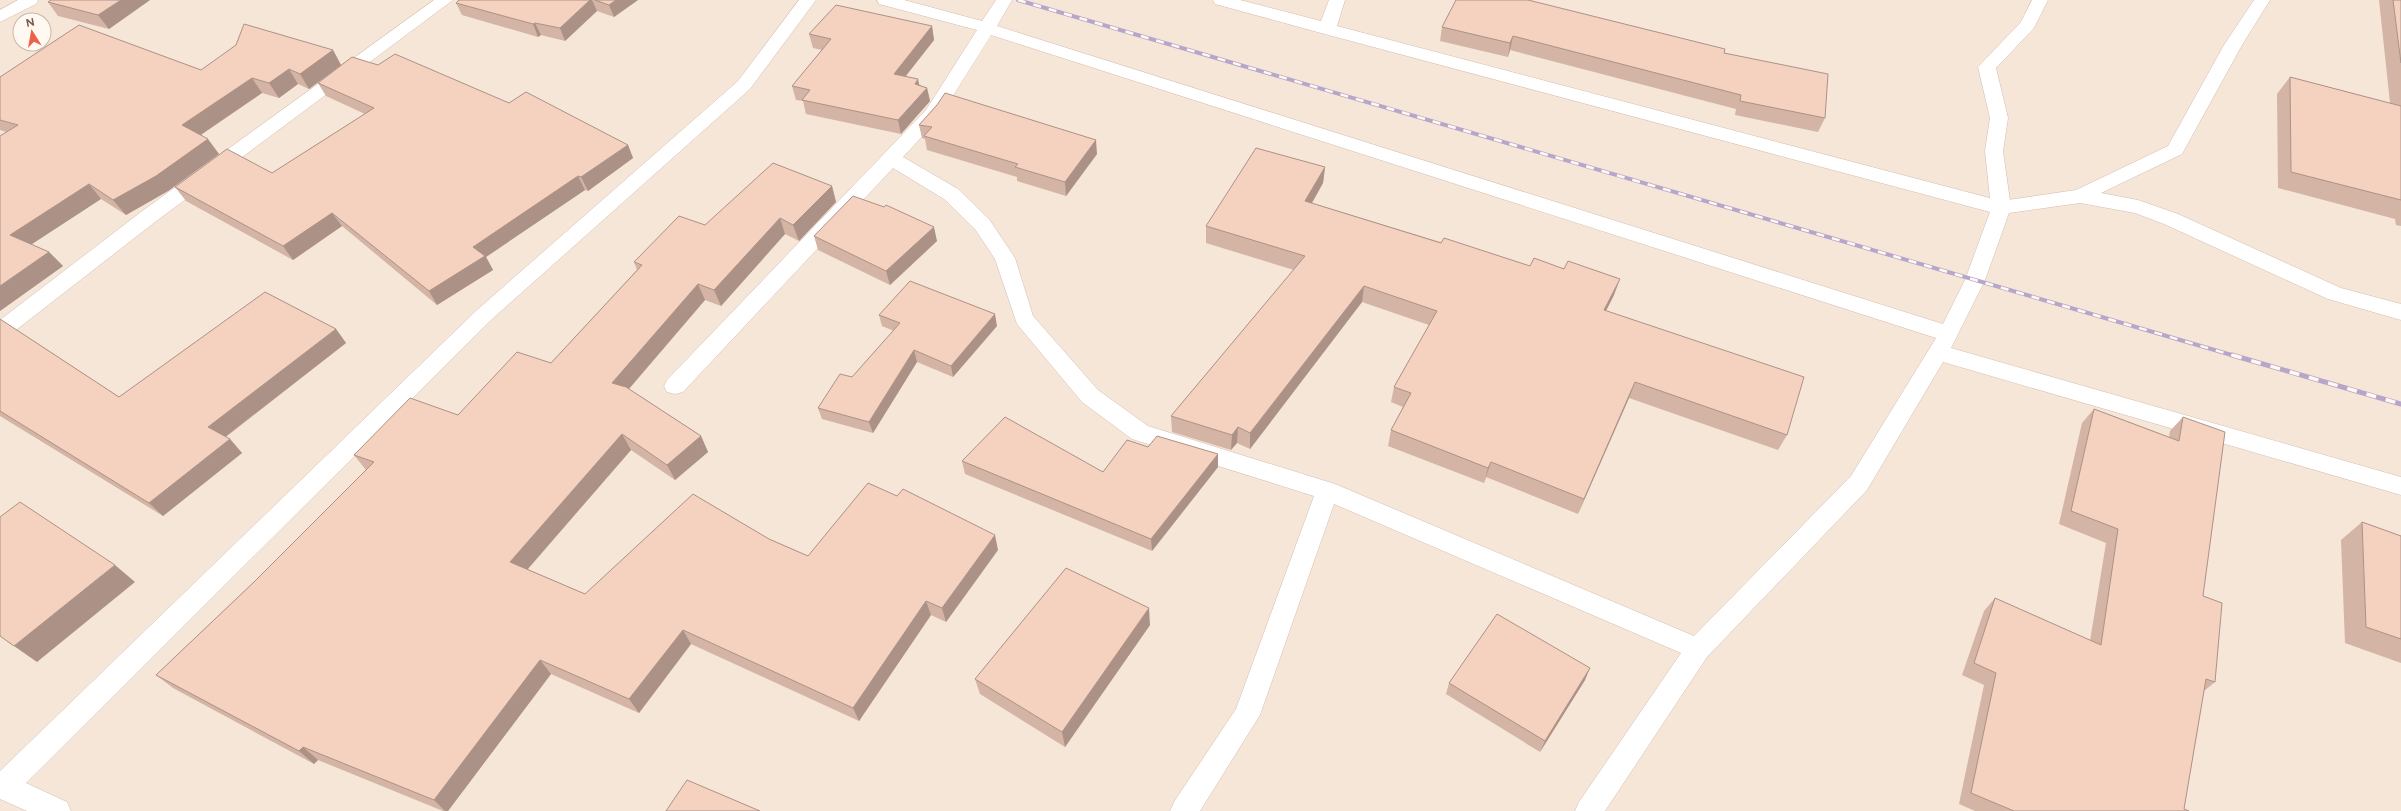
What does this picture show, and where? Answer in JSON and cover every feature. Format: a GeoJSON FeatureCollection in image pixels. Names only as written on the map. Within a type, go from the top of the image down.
{"type":"FeatureCollection","features":[{"type":"Feature","properties":{"kind":"street"},"geometry":{"type":"LineString","coordinates":[[0,17],[30,0]]}},
{"type":"Feature","properties":{"kind":"street"},"geometry":{"type":"LineString","coordinates":[[0,330],[154,212],[445,0]]}},
{"type":"Feature","properties":{"kind":"street"},"geometry":{"type":"LineString","coordinates":[[57,811],[2,785],[484,315],[744,85],[808,0]]}},
{"type":"Feature","properties":{"kind":"street"},"geometry":{"type":"LineString","coordinates":[[885,0],[987,28],[1949,334]]}},
{"type":"Feature","properties":{"kind":"street"},"geometry":{"type":"LineString","coordinates":[[675,386],[892,159],[933,114],[1004,0]]}},
{"type":"Feature","properties":{"kind":"street"},"geometry":{"type":"LineString","coordinates":[[1221,0],[2001,208],[2080,196],[2175,150],[2233,45],[2262,0]]}},
{"type":"Feature","properties":{"kind":"street"},"geometry":{"type":"LineString","coordinates":[[1327,29],[1337,0]]}},
{"type":"Feature","properties":{"kind":"street"},"geometry":{"type":"LineString","coordinates":[[1589,811],[1698,649],[1859,483],[1949,334],[1975,280],[2001,208],[1994,151],[1999,118],[1987,67],[2028,24],[2040,0]]}},
{"type":"Feature","properties":{"kind":"street"},"geometry":{"type":"LineString","coordinates":[[892,159],[951,194],[982,224],[1006,258],[1024,319],[1090,396],[1140,433],[1327,491],[1698,649]]}},
{"type":"Feature","properties":{"kind":"street"},"geometry":{"type":"LineString","coordinates":[[2080,196],[2138,207],[2171,219],[2335,294],[2401,312]]}},
{"type":"Feature","properties":{"kind":"street"},"geometry":{"type":"LineString","coordinates":[[1938,353],[2401,486]]}},
{"type":"Feature","properties":{"kind":"street"},"geometry":{"type":"LineString","coordinates":[[1184,811],[1247,715],[1327,491]]}},
{"type":"Feature","properties":{"kind":"shaded area"},"geometry":{"type":"Polygon","coordinates":[[[0,0],[2401,0],[2401,811],[0,811],[0,0]]]}},
{"type":"Feature","properties":{"kind":"building"},"geometry":{"type":"Polygon","coordinates":[[[51,0],[121,0],[98,15],[48,2],[51,0]]]}},
{"type":"Feature","properties":{"kind":"building"},"geometry":{"type":"Polygon","coordinates":[[[459,0],[590,0],[560,28],[535,23],[533,24],[456,3],[459,0]]]}},
{"type":"Feature","properties":{"kind":"building"},"geometry":{"type":"Polygon","coordinates":[[[595,0],[616,0],[609,5],[595,0]]]}},
{"type":"Feature","properties":{"kind":"building"},"geometry":{"type":"Polygon","coordinates":[[[1456,0],[1528,0],[1725,49],[1724,53],[1828,74],[1825,118],[1740,101],[1741,95],[1513,36],[1510,43],[1442,27],[1456,0]]]}},
{"type":"Feature","properties":{"kind":"building"},"geometry":{"type":"Polygon","coordinates":[[[2393,0],[2401,0],[2401,63],[2393,0]]]}},
{"type":"Feature","properties":{"kind":"building"},"geometry":{"type":"Polygon","coordinates":[[[836,5],[932,26],[894,74],[918,79],[915,84],[927,88],[898,120],[802,100],[810,90],[792,86],[831,39],[809,34],[836,5]]]}},
{"type":"Feature","properties":{"kind":"building"},"geometry":{"type":"Polygon","coordinates":[[[244,24],[333,50],[300,74],[289,69],[269,83],[252,78],[182,125],[208,139],[156,176],[113,200],[89,184],[10,235],[49,252],[0,286],[0,136],[18,125],[0,120],[0,77],[38,52],[52,52],[52,43],[79,25],[201,70],[236,45],[244,24]]]}},
{"type":"Feature","properties":{"kind":"building"},"geometry":{"type":"Polygon","coordinates":[[[395,54],[509,103],[526,92],[628,145],[581,177],[578,176],[473,247],[485,256],[429,291],[332,213],[283,246],[175,187],[227,149],[272,173],[374,108],[318,83],[352,57],[378,65],[395,54]]]}},
{"type":"Feature","properties":{"kind":"building"},"geometry":{"type":"Polygon","coordinates":[[[2290,77],[2401,106],[2401,200],[2291,172],[2290,77]]]}},
{"type":"Feature","properties":{"kind":"building"},"geometry":{"type":"Polygon","coordinates":[[[945,93],[1096,140],[1065,182],[1015,167],[1018,164],[924,136],[932,127],[919,125],[937,105],[945,93]]]}},
{"type":"Feature","properties":{"kind":"building"},"geometry":{"type":"Polygon","coordinates":[[[1256,148],[1325,167],[1305,201],[1441,243],[1444,238],[1530,266],[1534,258],[1564,269],[1568,261],[1620,279],[1604,310],[1804,377],[1787,435],[1635,382],[1584,499],[1491,462],[1488,468],[1391,430],[1411,393],[1394,387],[1437,311],[1364,286],[1250,433],[1238,427],[1232,435],[1171,416],[1305,256],[1206,226],[1256,148]]]}},
{"type":"Feature","properties":{"kind":"building"},"geometry":{"type":"Polygon","coordinates":[[[773,163],[832,186],[793,225],[780,218],[714,290],[698,284],[612,383],[626,387],[701,436],[667,465],[622,434],[510,562],[585,594],[693,494],[769,539],[808,556],[868,483],[897,496],[903,489],[995,535],[942,608],[926,601],[853,708],[683,630],[629,699],[540,660],[434,800],[303,747],[299,751],[156,675],[254,582],[374,462],[354,455],[410,398],[458,415],[517,352],[551,363],[642,265],[634,262],[679,216],[705,225],[773,163]]]}},
{"type":"Feature","properties":{"kind":"building"},"geometry":{"type":"Polygon","coordinates":[[[853,196],[884,207],[886,205],[934,227],[886,271],[814,236],[853,196]]]}},
{"type":"Feature","properties":{"kind":"building"},"geometry":{"type":"Polygon","coordinates":[[[910,281],[995,314],[951,366],[914,350],[869,422],[818,408],[840,374],[852,377],[900,323],[879,315],[910,281]]]}},
{"type":"Feature","properties":{"kind":"building"},"geometry":{"type":"Polygon","coordinates":[[[265,292],[336,329],[208,427],[230,439],[149,503],[0,411],[0,319],[119,397],[265,292]]]}},
{"type":"Feature","properties":{"kind":"building"},"geometry":{"type":"Polygon","coordinates":[[[2094,409],[2179,441],[2183,417],[2225,432],[2203,596],[2222,603],[2215,682],[2206,679],[2184,809],[2189,811],[2014,811],[1971,793],[1996,673],[1974,663],[1995,598],[2101,645],[2118,529],[2071,511],[2094,409]]]}},
{"type":"Feature","properties":{"kind":"building"},"geometry":{"type":"Polygon","coordinates":[[[1005,417],[1103,472],[1127,440],[1148,447],[1157,436],[1218,454],[1151,539],[962,461],[1005,417]]]}},
{"type":"Feature","properties":{"kind":"building"},"geometry":{"type":"Polygon","coordinates":[[[20,502],[115,565],[14,646],[0,636],[0,517],[20,502]]]}},
{"type":"Feature","properties":{"kind":"building"},"geometry":{"type":"Polygon","coordinates":[[[2362,522],[2401,536],[2401,639],[2366,627],[2362,522]]]}},
{"type":"Feature","properties":{"kind":"building"},"geometry":{"type":"Polygon","coordinates":[[[1066,568],[1149,608],[1062,732],[975,679],[1066,568]]]}},
{"type":"Feature","properties":{"kind":"building"},"geometry":{"type":"Polygon","coordinates":[[[1497,614],[1590,668],[1545,741],[1449,683],[1497,614]]]}},
{"type":"Feature","properties":{"kind":"building"},"geometry":{"type":"Polygon","coordinates":[[[687,780],[760,811],[666,811],[687,780]]]}},
{"type":"Feature","properties":{"kind":"railway"},"geometry":{"type":"LineString","coordinates":[[1018,0],[2235,356]]}},
{"type":"Feature","properties":{"kind":"railway"},"geometry":{"type":"LineString","coordinates":[[2232,355],[2401,404]]}}]}
